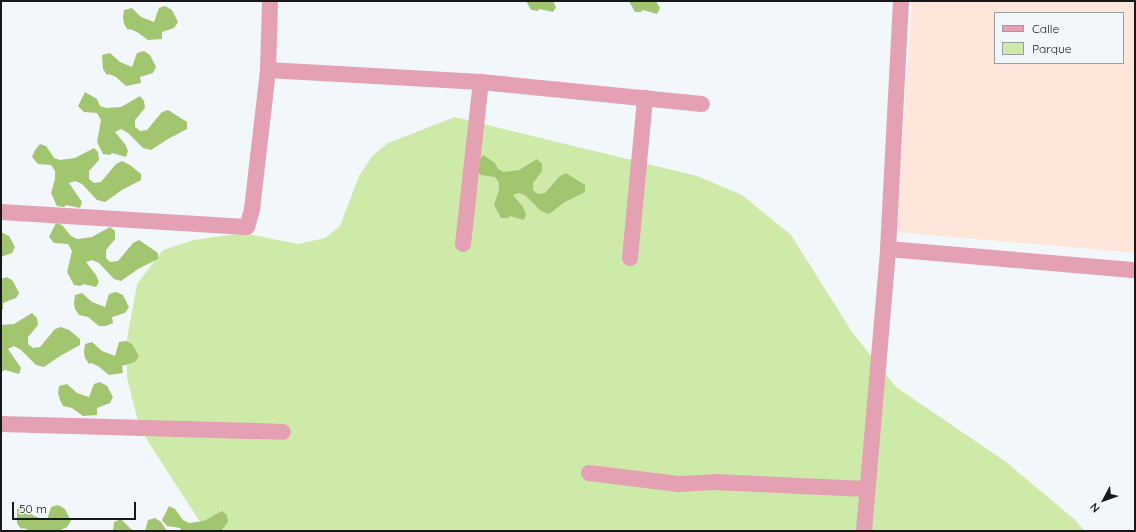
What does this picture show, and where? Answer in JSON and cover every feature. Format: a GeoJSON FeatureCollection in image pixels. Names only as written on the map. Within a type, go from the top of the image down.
{"type":"FeatureCollection","features":[{"type":"Feature","properties":{"kind":"street"},"geometry":{"type":"LineString","coordinates":[[1,212],[246,227],[252,209],[268,70],[270,1]]}},
{"type":"Feature","properties":{"kind":"street"},"geometry":{"type":"LineString","coordinates":[[864,531],[866,489],[888,249],[901,1]]}},
{"type":"Feature","properties":{"kind":"street"},"geometry":{"type":"LineString","coordinates":[[268,70],[481,82],[702,104]]}},
{"type":"Feature","properties":{"kind":"street"},"geometry":{"type":"LineString","coordinates":[[463,244],[481,82]]}},
{"type":"Feature","properties":{"kind":"street"},"geometry":{"type":"LineString","coordinates":[[630,258],[645,98]]}},
{"type":"Feature","properties":{"kind":"street"},"geometry":{"type":"LineString","coordinates":[[888,249],[1135,270]]}},
{"type":"Feature","properties":{"kind":"street"},"geometry":{"type":"LineString","coordinates":[[1,424],[283,432]]}},
{"type":"Feature","properties":{"kind":"street"},"geometry":{"type":"LineString","coordinates":[[589,473],[678,484],[714,482],[866,489]]}},
{"type":"Feature","properties":{"kind":"shaded area"},"geometry":{"type":"Polygon","coordinates":[[[912,1],[1135,1],[1135,253],[896,232],[912,1]]]}},
{"type":"Feature","properties":{"kind":"green space"},"geometry":{"type":"Polygon","coordinates":[[[526,1],[553,1],[556,7],[553,12],[539,9],[538,11],[531,10],[526,1]]]}},
{"type":"Feature","properties":{"kind":"green space"},"geometry":{"type":"Polygon","coordinates":[[[629,1],[656,1],[660,8],[657,14],[643,10],[641,12],[635,12],[629,1]]]}},
{"type":"Feature","properties":{"kind":"green space"},"geometry":{"type":"Polygon","coordinates":[[[165,6],[172,10],[178,22],[174,28],[162,32],[162,39],[148,40],[137,32],[130,29],[128,30],[124,24],[124,10],[132,8],[141,17],[154,22],[159,8],[165,6]]]}},
{"type":"Feature","properties":{"kind":"green space"},"geometry":{"type":"Polygon","coordinates":[[[144,51],[150,55],[156,67],[153,73],[140,77],[141,83],[126,86],[116,77],[109,74],[107,75],[103,69],[102,55],[110,53],[120,62],[132,67],[137,53],[144,51]]]}},
{"type":"Feature","properties":{"kind":"green space"},"geometry":{"type":"Polygon","coordinates":[[[85,92],[97,99],[100,106],[107,108],[121,107],[140,96],[144,101],[145,108],[135,120],[135,127],[140,131],[147,130],[162,112],[168,110],[187,122],[187,129],[151,150],[143,148],[128,133],[121,129],[115,132],[125,144],[128,151],[126,157],[112,153],[110,155],[103,154],[97,142],[101,120],[97,113],[84,112],[78,106],[85,92]]]}},
{"type":"Feature","properties":{"kind":"green space"},"geometry":{"type":"Polygon","coordinates":[[[455,117],[697,176],[742,195],[791,235],[852,332],[896,387],[1006,462],[1074,519],[1085,531],[206,531],[140,429],[127,378],[127,339],[137,284],[163,250],[194,240],[243,233],[298,244],[325,238],[340,226],[359,176],[373,155],[388,143],[455,117]]]}},
{"type":"Feature","properties":{"kind":"green space"},"geometry":{"type":"Polygon","coordinates":[[[40,144],[46,146],[54,158],[60,160],[75,158],[94,148],[98,152],[99,160],[89,171],[89,179],[94,183],[101,182],[116,164],[122,161],[130,165],[141,174],[141,180],[122,190],[105,202],[97,200],[82,184],[75,181],[69,183],[82,202],[80,208],[66,205],[64,207],[57,206],[51,193],[55,179],[55,171],[51,165],[38,164],[32,157],[40,144]]]}},
{"type":"Feature","properties":{"kind":"green space"},"geometry":{"type":"Polygon","coordinates":[[[483,155],[495,163],[498,169],[504,172],[519,170],[537,159],[542,164],[542,171],[533,183],[533,190],[538,194],[545,193],[560,176],[566,173],[585,185],[585,192],[565,202],[549,214],[541,211],[526,196],[519,193],[513,195],[523,207],[526,214],[524,220],[510,216],[508,218],[501,218],[494,205],[499,190],[499,183],[495,177],[481,175],[476,169],[478,162],[483,155]]]}},
{"type":"Feature","properties":{"kind":"green space"},"geometry":{"type":"Polygon","coordinates":[[[56,223],[62,225],[71,236],[77,239],[92,237],[110,227],[115,231],[115,239],[106,250],[106,258],[110,262],[118,261],[133,243],[139,240],[158,253],[158,259],[138,269],[121,281],[114,279],[99,263],[92,260],[86,262],[96,275],[99,282],[96,287],[83,284],[81,286],[74,285],[67,272],[72,251],[68,244],[54,243],[49,237],[56,223]]]}},
{"type":"Feature","properties":{"kind":"green space"},"geometry":{"type":"Polygon","coordinates":[[[1,232],[9,236],[15,247],[12,253],[1,257],[1,232]]]}},
{"type":"Feature","properties":{"kind":"green space"},"geometry":{"type":"Polygon","coordinates":[[[7,277],[13,281],[19,293],[16,298],[3,303],[3,309],[1,310],[1,279],[7,277]]]}},
{"type":"Feature","properties":{"kind":"green space"},"geometry":{"type":"Polygon","coordinates":[[[116,292],[123,295],[129,307],[125,313],[112,317],[113,323],[106,326],[99,326],[88,317],[79,315],[75,309],[75,295],[82,293],[92,302],[105,307],[109,294],[116,292]]]}},
{"type":"Feature","properties":{"kind":"green space"},"geometry":{"type":"Polygon","coordinates":[[[32,313],[37,318],[38,325],[28,337],[28,344],[33,348],[40,347],[55,329],[61,327],[69,330],[80,339],[80,345],[44,367],[36,365],[21,350],[14,346],[8,349],[21,368],[19,374],[5,370],[1,372],[1,325],[14,324],[32,313]]]}},
{"type":"Feature","properties":{"kind":"green space"},"geometry":{"type":"Polygon","coordinates":[[[126,341],[132,344],[139,356],[135,362],[122,366],[123,373],[109,375],[98,366],[91,363],[89,364],[85,358],[85,344],[92,342],[102,351],[115,356],[119,342],[126,341]]]}},
{"type":"Feature","properties":{"kind":"green space"},"geometry":{"type":"Polygon","coordinates":[[[100,382],[107,386],[113,397],[110,403],[97,408],[97,415],[83,416],[72,408],[63,406],[58,393],[59,386],[67,384],[77,393],[89,397],[94,384],[100,382]]]}},
{"type":"Feature","properties":{"kind":"green space"},"geometry":{"type":"Polygon","coordinates":[[[58,505],[65,509],[71,521],[67,527],[61,530],[31,531],[23,528],[21,529],[17,523],[17,509],[24,507],[34,516],[47,520],[51,507],[58,505]]]}},
{"type":"Feature","properties":{"kind":"green space"},"geometry":{"type":"Polygon","coordinates":[[[169,506],[175,509],[183,520],[189,523],[204,521],[222,511],[227,515],[228,522],[221,531],[182,531],[180,528],[167,526],[162,520],[169,506]]]}},
{"type":"Feature","properties":{"kind":"green space"},"geometry":{"type":"Polygon","coordinates":[[[155,518],[161,522],[167,531],[145,531],[148,520],[155,518]]]}},
{"type":"Feature","properties":{"kind":"green space"},"geometry":{"type":"Polygon","coordinates":[[[121,519],[135,531],[113,531],[114,522],[121,519]]]}}]}
